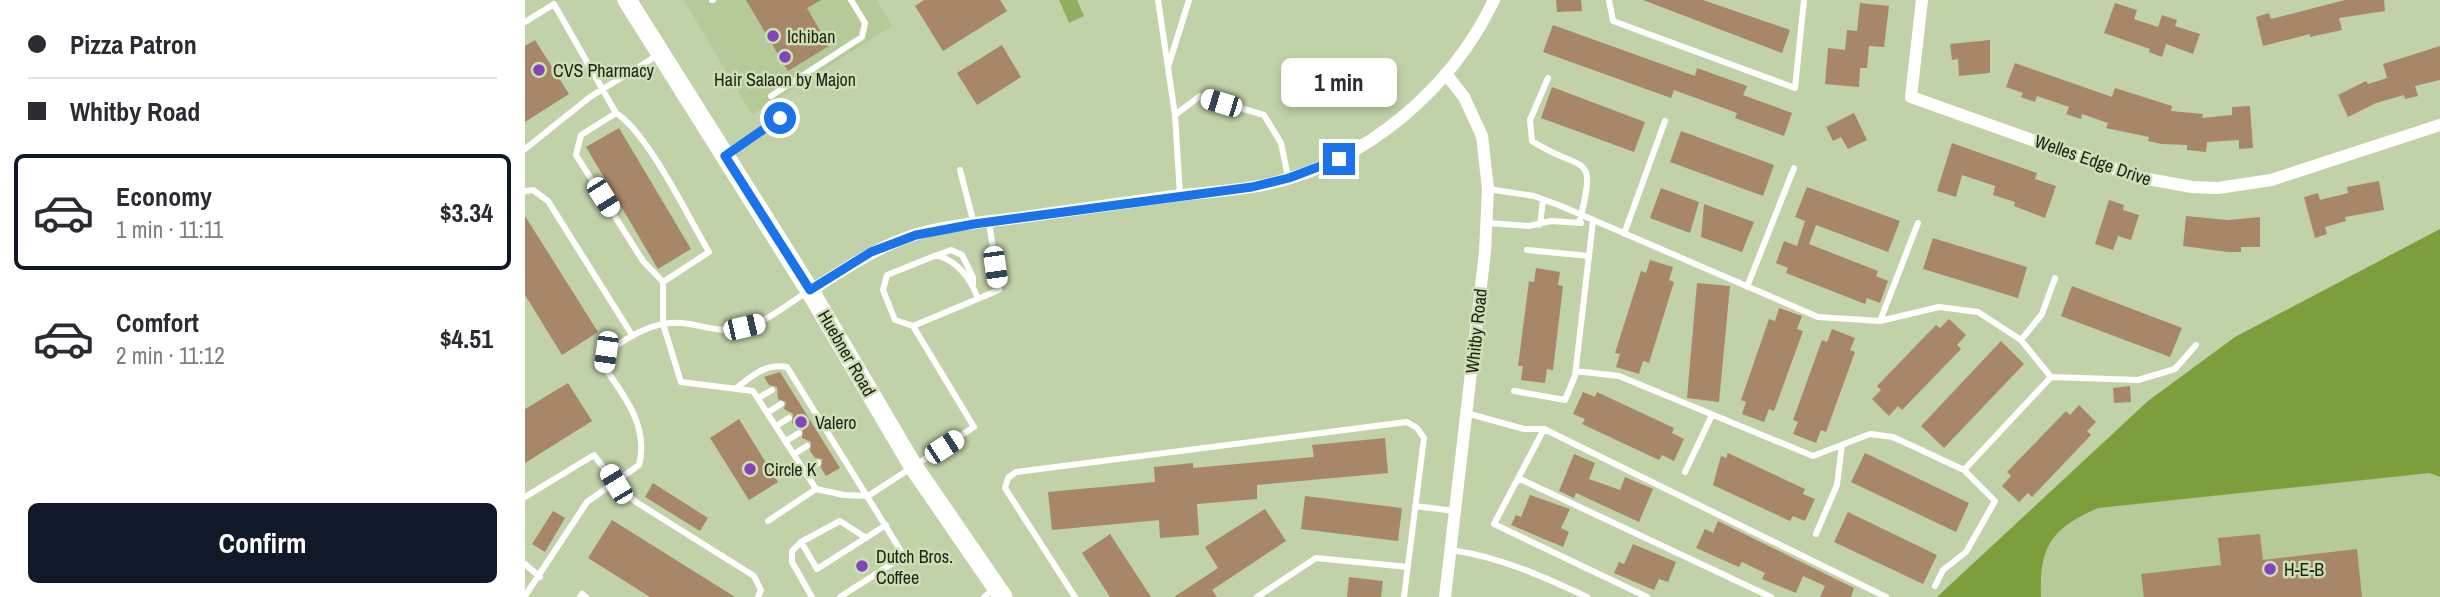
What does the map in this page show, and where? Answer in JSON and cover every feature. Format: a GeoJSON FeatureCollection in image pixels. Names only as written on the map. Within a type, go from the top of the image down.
{"type":"FeatureCollection","features":[{"type":"Feature","properties":{"kind":"main road","name":"Huebner Road"},"geometry":{"type":"LineString","coordinates":[[627,0],[810,290],[913,466],[995,593]]}},
{"type":"Feature","properties":{"kind":"street"},"geometry":{"type":"LineString","coordinates":[[810,290],[871,252],[916,235],[974,224],[1180,195],[1235,190],[1289,178],[1362,147],[1413,107],[1446,74],[1470,43],[1495,0]]}},
{"type":"Feature","properties":{"kind":"street","name":"Welles Edge Drive"},"geometry":{"type":"LineString","coordinates":[[1922,0],[1911,96],[2137,177],[2192,187],[2218,188],[2271,180],[2440,125]]}},
{"type":"Feature","properties":{"kind":"street","name":"Whitby Road"},"geometry":{"type":"LineString","coordinates":[[1445,597],[1487,223],[1488,189],[1486,156],[1479,127],[1464,97],[1446,74]]}},
{"type":"Feature","properties":{"kind":"lane"},"geometry":{"type":"LineString","coordinates":[[771,96],[862,37],[865,23],[851,0]]}},
{"type":"Feature","properties":{"kind":"lane"},"geometry":{"type":"LineString","coordinates":[[1158,0],[1175,115],[1180,195]]}},
{"type":"Feature","properties":{"kind":"lane"},"geometry":{"type":"LineString","coordinates":[[1168,66],[1189,0]]}},
{"type":"Feature","properties":{"kind":"lane"},"geometry":{"type":"LineString","coordinates":[[1609,0],[1613,21],[1795,88],[1804,0]]}},
{"type":"Feature","properties":{"kind":"lane"},"geometry":{"type":"LineString","coordinates":[[525,22],[554,4],[616,113],[628,121],[709,252],[663,282]]}},
{"type":"Feature","properties":{"kind":"lane"},"geometry":{"type":"LineString","coordinates":[[525,149],[602,89],[660,54]]}},
{"type":"Feature","properties":{"kind":"lane"},"geometry":{"type":"LineString","coordinates":[[1548,78],[1530,120],[1532,141],[1580,163],[1588,173],[1580,219]]}},
{"type":"Feature","properties":{"kind":"lane"},"geometry":{"type":"LineString","coordinates":[[1175,115],[1200,96],[1264,116],[1281,143],[1289,178]]}},
{"type":"Feature","properties":{"kind":"lane"},"geometry":{"type":"LineString","coordinates":[[616,113],[581,135],[576,155],[643,261],[663,282],[663,324],[681,382],[754,391],[816,489]]}},
{"type":"Feature","properties":{"kind":"lane"},"geometry":{"type":"LineString","coordinates":[[725,156],[780,118]]}},
{"type":"Feature","properties":{"kind":"lane"},"geometry":{"type":"LineString","coordinates":[[1624,234],[1665,121]]}},
{"type":"Feature","properties":{"kind":"lane"},"geometry":{"type":"LineString","coordinates":[[1747,287],[1794,168]]}},
{"type":"Feature","properties":{"kind":"lane"},"geometry":{"type":"LineString","coordinates":[[960,170],[974,224]]}},
{"type":"Feature","properties":{"kind":"lane"},"geometry":{"type":"LineString","coordinates":[[1488,189],[1543,200],[1580,219]]}},
{"type":"Feature","properties":{"kind":"lane"},"geometry":{"type":"LineString","coordinates":[[525,191],[533,190],[548,201],[632,335]]}},
{"type":"Feature","properties":{"kind":"lane"},"geometry":{"type":"LineString","coordinates":[[1540,225],[1543,200]]}},
{"type":"Feature","properties":{"kind":"lane"},"geometry":{"type":"LineString","coordinates":[[1487,223],[1540,225],[1551,221],[1593,221],[1818,317],[1880,321],[1939,307],[1977,312],[2021,340],[2051,377]]}},
{"type":"Feature","properties":{"kind":"lane"},"geometry":{"type":"LineString","coordinates":[[1514,391],[1565,400],[1576,371],[1593,221]]}},
{"type":"Feature","properties":{"kind":"lane"},"geometry":{"type":"LineString","coordinates":[[913,326],[999,290],[989,222]]}},
{"type":"Feature","properties":{"kind":"lane"},"geometry":{"type":"LineString","coordinates":[[1880,321],[1918,222]]}},
{"type":"Feature","properties":{"kind":"lane"},"geometry":{"type":"LineString","coordinates":[[768,521],[816,489],[844,495],[868,496],[974,428],[913,326],[895,320],[883,290],[884,282],[887,275],[951,250],[962,255],[973,277],[978,299]]}},
{"type":"Feature","properties":{"kind":"lane"},"geometry":{"type":"LineString","coordinates":[[1527,250],[1589,256]]}},
{"type":"Feature","properties":{"kind":"lane"},"geometry":{"type":"LineString","coordinates":[[937,256],[955,264],[973,284]]}},
{"type":"Feature","properties":{"kind":"lane"},"geometry":{"type":"LineString","coordinates":[[2021,340],[2042,314],[2055,278]]}},
{"type":"Feature","properties":{"kind":"lane"},"geometry":{"type":"LineString","coordinates":[[525,596],[587,502],[639,466],[642,437],[627,397],[604,367],[606,352],[632,335],[663,324],[680,323],[730,330],[758,324],[810,290]]}},
{"type":"Feature","properties":{"kind":"lane"},"geometry":{"type":"LineString","coordinates":[[1964,470],[2051,377],[2138,380],[2175,369],[2196,345]]}},
{"type":"Feature","properties":{"kind":"lane"},"geometry":{"type":"LineString","coordinates":[[735,389],[761,369],[775,364],[787,367],[904,556],[840,597]]}},
{"type":"Feature","properties":{"kind":"lane"},"geometry":{"type":"LineString","coordinates":[[1576,371],[1619,376],[1813,456],[1870,435],[1893,437],[1964,470],[1995,501],[1966,552],[1943,570],[1934,586]]}},
{"type":"Feature","properties":{"kind":"lane"},"geometry":{"type":"LineString","coordinates":[[786,382],[794,378]]}},
{"type":"Feature","properties":{"kind":"lane"},"geometry":{"type":"LineString","coordinates":[[758,398],[772,390]]}},
{"type":"Feature","properties":{"kind":"lane"},"geometry":{"type":"LineString","coordinates":[[795,396],[803,392]]}},
{"type":"Feature","properties":{"kind":"lane"},"geometry":{"type":"LineString","coordinates":[[767,413],[781,404]]}},
{"type":"Feature","properties":{"kind":"lane"},"geometry":{"type":"LineString","coordinates":[[804,410],[811,406]]}},
{"type":"Feature","properties":{"kind":"lane"},"geometry":{"type":"LineString","coordinates":[[1466,413],[1524,429],[1543,429],[1887,597]]}},
{"type":"Feature","properties":{"kind":"lane"},"geometry":{"type":"LineString","coordinates":[[1685,472],[1712,415]]}},
{"type":"Feature","properties":{"kind":"lane"},"geometry":{"type":"LineString","coordinates":[[776,426],[789,418]]}},
{"type":"Feature","properties":{"kind":"lane"},"geometry":{"type":"LineString","coordinates":[[813,425],[821,421]]}},
{"type":"Feature","properties":{"kind":"lane"},"geometry":{"type":"LineString","coordinates":[[1075,597],[1005,488],[1008,478],[1016,472],[1407,422],[1417,428],[1424,438],[1404,597]]}},
{"type":"Feature","properties":{"kind":"lane"},"geometry":{"type":"LineString","coordinates":[[1543,429],[1494,524],[1647,597]]}},
{"type":"Feature","properties":{"kind":"lane"},"geometry":{"type":"LineString","coordinates":[[786,442],[799,433]]}},
{"type":"Feature","properties":{"kind":"lane"},"geometry":{"type":"LineString","coordinates":[[821,438],[828,433]]}},
{"type":"Feature","properties":{"kind":"lane"},"geometry":{"type":"LineString","coordinates":[[1816,534],[1837,485],[1842,445]]}},
{"type":"Feature","properties":{"kind":"lane"},"geometry":{"type":"LineString","coordinates":[[794,454],[807,446]]}},
{"type":"Feature","properties":{"kind":"lane"},"geometry":{"type":"LineString","coordinates":[[832,455],[839,450]]}},
{"type":"Feature","properties":{"kind":"lane"},"geometry":{"type":"LineString","coordinates":[[525,497],[594,455],[616,484],[636,502],[754,576],[761,590],[758,597]]}},
{"type":"Feature","properties":{"kind":"lane"},"geometry":{"type":"LineString","coordinates":[[805,471],[818,463]]}},
{"type":"Feature","properties":{"kind":"lane"},"geometry":{"type":"LineString","coordinates":[[1518,478],[1771,597]]}},
{"type":"Feature","properties":{"kind":"lane"},"geometry":{"type":"LineString","coordinates":[[1415,506],[1455,511]]}},
{"type":"Feature","properties":{"kind":"lane"},"geometry":{"type":"LineString","coordinates":[[812,597],[792,562],[792,551],[801,542],[840,520],[866,538]]}},
{"type":"Feature","properties":{"kind":"lane"},"geometry":{"type":"LineString","coordinates":[[801,542],[817,569],[886,525]]}},
{"type":"Feature","properties":{"kind":"lane"},"geometry":{"type":"LineString","coordinates":[[1451,550],[1482,555],[1524,567],[1587,597]]}},
{"type":"Feature","properties":{"kind":"lane"},"geometry":{"type":"LineString","coordinates":[[1257,597],[1316,558],[1408,568]]}},
{"type":"Feature","properties":{"kind":"lane"},"geometry":{"type":"LineString","coordinates":[[525,564],[540,577]]}},
{"type":"Feature","properties":{"kind":"lane"},"geometry":{"type":"LineString","coordinates":[[580,597],[582,594],[586,597]]}},
{"type":"Feature","properties":{"kind":"shaded area"},"geometry":{"type":"Polygon","coordinates":[[[684,0],[877,0],[892,26],[752,115],[684,0]]]}},
{"type":"Feature","properties":{"kind":"shaded area"},"geometry":{"type":"Polygon","coordinates":[[[2440,229],[2440,597],[1937,597],[2148,401],[2235,337],[2440,229]]]}},
{"type":"Feature","properties":{"kind":"green space"},"geometry":{"type":"Polygon","coordinates":[[[1059,0],[1077,0],[1084,16],[1069,23],[1059,0]]]}},
{"type":"Feature","properties":{"kind":"green space"},"geometry":{"type":"Polygon","coordinates":[[[2440,229],[2440,477],[2430,473],[2098,508],[2069,523],[2051,541],[2043,564],[2041,597],[1937,597],[2148,401],[2235,337],[2440,229]]]}},
{"type":"Feature","properties":{"kind":"building"},"geometry":{"type":"Polygon","coordinates":[[[746,0],[821,0],[807,8],[829,46],[788,71],[746,0]]]}},
{"type":"Feature","properties":{"kind":"building"},"geometry":{"type":"Polygon","coordinates":[[[924,0],[1000,0],[1007,11],[943,51],[915,6],[924,0]]]}},
{"type":"Feature","properties":{"kind":"building"},"geometry":{"type":"Polygon","coordinates":[[[1556,0],[1581,0],[1582,11],[1557,12],[1556,0]]]}},
{"type":"Feature","properties":{"kind":"building"},"geometry":{"type":"Polygon","coordinates":[[[1643,0],[1703,0],[1790,30],[1782,53],[1643,0]]]}},
{"type":"Feature","properties":{"kind":"building"},"geometry":{"type":"Polygon","coordinates":[[[2345,0],[2384,0],[2385,11],[2339,18],[2342,30],[2310,37],[2310,34],[2263,46],[2256,17],[2269,13],[2271,19],[2345,0]]]}},
{"type":"Feature","properties":{"kind":"building"},"geometry":{"type":"Polygon","coordinates":[[[1860,3],[1889,6],[1884,47],[1869,46],[1867,68],[1860,68],[1859,87],[1825,84],[1828,48],[1845,50],[1847,30],[1857,31],[1860,3]]]}},
{"type":"Feature","properties":{"kind":"building"},"geometry":{"type":"Polygon","coordinates":[[[2115,3],[2137,10],[2134,19],[2158,27],[2162,15],[2177,20],[2175,26],[2200,34],[2193,54],[2166,44],[2162,57],[2149,52],[2150,49],[2104,33],[2115,3]]]}},
{"type":"Feature","properties":{"kind":"building"},"geometry":{"type":"Polygon","coordinates":[[[1553,25],[1695,76],[1697,68],[1747,86],[1743,95],[1792,113],[1784,136],[1735,118],[1737,113],[1674,90],[1671,98],[1543,52],[1553,25]]]}},
{"type":"Feature","properties":{"kind":"building","name":"CVS Pharmacy"},"geometry":{"type":"Polygon","coordinates":[[[535,40],[569,94],[525,122],[525,46],[535,40]]]}},
{"type":"Feature","properties":{"kind":"building"},"geometry":{"type":"Polygon","coordinates":[[[1990,40],[1990,73],[1959,76],[1958,59],[1952,60],[1950,44],[1990,40]]]}},
{"type":"Feature","properties":{"kind":"building"},"geometry":{"type":"Polygon","coordinates":[[[1002,45],[1021,77],[977,105],[957,73],[1002,45]]]}},
{"type":"Feature","properties":{"kind":"building"},"geometry":{"type":"Polygon","coordinates":[[[2440,46],[2440,80],[2415,86],[2418,96],[2405,99],[2404,95],[2376,103],[2348,117],[2338,95],[2366,81],[2368,84],[2387,78],[2383,64],[2440,46]]]}},
{"type":"Feature","properties":{"kind":"building"},"geometry":{"type":"Polygon","coordinates":[[[2015,63],[2112,97],[2115,88],[2172,106],[2171,111],[2203,114],[2202,118],[2232,115],[2232,107],[2250,106],[2253,148],[2239,149],[2239,140],[2207,142],[2206,152],[2187,150],[2187,145],[2148,141],[2149,137],[2106,128],[2108,123],[2082,114],[2081,119],[2066,114],[2069,107],[2037,96],[2035,102],[2021,97],[2023,93],[2006,87],[2015,63]]]}},
{"type":"Feature","properties":{"kind":"building"},"geometry":{"type":"Polygon","coordinates":[[[1552,87],[1645,122],[1634,152],[1541,118],[1552,87]]]}},
{"type":"Feature","properties":{"kind":"building"},"geometry":{"type":"Polygon","coordinates":[[[1854,113],[1867,140],[1848,149],[1841,137],[1833,141],[1826,127],[1854,113]]]}},
{"type":"Feature","properties":{"kind":"building"},"geometry":{"type":"Polygon","coordinates":[[[619,128],[691,249],[658,269],[586,147],[619,128]]]}},
{"type":"Feature","properties":{"kind":"building"},"geometry":{"type":"Polygon","coordinates":[[[1681,131],[1774,165],[1763,196],[1670,162],[1681,131]]]}},
{"type":"Feature","properties":{"kind":"building"},"geometry":{"type":"Polygon","coordinates":[[[1952,143],[2037,173],[2035,179],[2056,186],[2045,218],[2014,206],[2015,202],[1993,195],[1995,186],[1962,175],[1956,197],[1937,191],[1952,143]]]}},
{"type":"Feature","properties":{"kind":"building"},"geometry":{"type":"Polygon","coordinates":[[[2379,181],[2384,210],[2345,217],[2346,221],[2325,227],[2327,234],[2315,238],[2304,197],[2318,193],[2320,200],[2348,193],[2347,187],[2379,181]]]}},
{"type":"Feature","properties":{"kind":"building"},"geometry":{"type":"Polygon","coordinates":[[[1807,187],[1900,221],[1888,252],[1816,225],[1809,244],[1878,271],[1876,276],[1888,281],[1880,303],[1867,298],[1865,304],[1786,273],[1788,268],[1776,263],[1784,241],[1797,246],[1805,221],[1795,217],[1807,187]]]}},
{"type":"Feature","properties":{"kind":"building"},"geometry":{"type":"Polygon","coordinates":[[[1661,188],[1699,202],[1690,233],[1650,218],[1661,188]]]}},
{"type":"Feature","properties":{"kind":"building"},"geometry":{"type":"Polygon","coordinates":[[[2109,200],[2124,205],[2123,210],[2139,215],[2131,240],[2118,236],[2113,250],[2095,244],[2109,200]]]}},
{"type":"Feature","properties":{"kind":"building"},"geometry":{"type":"Polygon","coordinates":[[[1704,204],[1754,222],[1742,252],[1701,237],[1704,204]]]}},
{"type":"Feature","properties":{"kind":"building"},"geometry":{"type":"Polygon","coordinates":[[[525,216],[598,332],[562,355],[525,295],[525,216]]]}},
{"type":"Feature","properties":{"kind":"building"},"geometry":{"type":"Polygon","coordinates":[[[2186,216],[2228,220],[2260,217],[2260,247],[2241,247],[2241,252],[2228,252],[2183,246],[2186,216]]]}},
{"type":"Feature","properties":{"kind":"building"},"geometry":{"type":"Polygon","coordinates":[[[1933,238],[2027,267],[2018,298],[1923,269],[1933,238]]]}},
{"type":"Feature","properties":{"kind":"building"},"geometry":{"type":"Polygon","coordinates":[[[1650,260],[1673,267],[1669,280],[1674,282],[1649,363],[1643,361],[1639,374],[1616,367],[1620,354],[1615,353],[1641,271],[1646,273],[1650,260]]]}},
{"type":"Feature","properties":{"kind":"building"},"geometry":{"type":"Polygon","coordinates":[[[1536,268],[1560,272],[1558,285],[1563,286],[1553,370],[1547,369],[1545,383],[1521,380],[1523,366],[1518,366],[1529,281],[1534,282],[1536,268]]]}},
{"type":"Feature","properties":{"kind":"building"},"geometry":{"type":"Polygon","coordinates":[[[1697,283],[1730,286],[1719,402],[1687,398],[1697,283]]]}},
{"type":"Feature","properties":{"kind":"building"},"geometry":{"type":"Polygon","coordinates":[[[2072,286],[2182,328],[2170,357],[2061,316],[2072,286]]]}},
{"type":"Feature","properties":{"kind":"building"},"geometry":{"type":"Polygon","coordinates":[[[1779,308],[1802,316],[1797,329],[1803,331],[1774,411],[1769,409],[1764,422],[1742,414],[1746,402],[1741,400],[1769,319],[1775,321],[1779,308]]]}},
{"type":"Feature","properties":{"kind":"building"},"geometry":{"type":"Polygon","coordinates":[[[1949,319],[1966,335],[1957,345],[1961,349],[1902,410],[1898,406],[1889,416],[1872,399],[1881,390],[1877,386],[1936,325],[1940,328],[1949,319]]]}},
{"type":"Feature","properties":{"kind":"building"},"geometry":{"type":"Polygon","coordinates":[[[1832,329],[1855,338],[1850,350],[1855,352],[1826,432],[1821,430],[1816,443],[1793,434],[1798,422],[1793,420],[1822,340],[1827,342],[1832,329]]]}},
{"type":"Feature","properties":{"kind":"building"},"geometry":{"type":"Polygon","coordinates":[[[2001,341],[2024,364],[1944,448],[1921,426],[2001,341]]]}},
{"type":"Feature","properties":{"kind":"building","name":"Valero"},"geometry":{"type":"Polygon","coordinates":[[[780,372],[840,468],[826,476],[821,468],[822,459],[815,458],[810,451],[811,442],[802,438],[803,429],[796,428],[792,423],[793,414],[784,409],[786,402],[778,399],[777,387],[769,385],[764,377],[780,372]]]}},
{"type":"Feature","properties":{"kind":"building"},"geometry":{"type":"Polygon","coordinates":[[[568,383],[592,421],[525,463],[525,409],[568,383]]]}},
{"type":"Feature","properties":{"kind":"building"},"geometry":{"type":"Polygon","coordinates":[[[2130,386],[2131,402],[2114,403],[2113,388],[2130,386]]]}},
{"type":"Feature","properties":{"kind":"building"},"geometry":{"type":"Polygon","coordinates":[[[1583,392],[1595,397],[1597,392],[1674,428],[1672,433],[1684,439],[1674,461],[1662,455],[1659,460],[1582,424],[1585,419],[1573,414],[1583,392]]]}},
{"type":"Feature","properties":{"kind":"building"},"geometry":{"type":"Polygon","coordinates":[[[2079,405],[2096,422],[2087,431],[2091,435],[2032,497],[2028,493],[2019,502],[2002,486],[2011,476],[2007,472],[2066,411],[2070,415],[2079,405]]]}},
{"type":"Feature","properties":{"kind":"building","name":"Circle K"},"geometry":{"type":"Polygon","coordinates":[[[739,419],[778,482],[749,500],[710,438],[739,419]]]}},
{"type":"Feature","properties":{"kind":"building"},"geometry":{"type":"Polygon","coordinates":[[[1385,438],[1388,473],[1257,485],[1257,499],[1197,504],[1199,535],[1160,538],[1159,520],[1052,530],[1048,492],[1155,482],[1154,467],[1193,463],[1193,468],[1314,457],[1312,445],[1385,438]]]}},
{"type":"Feature","properties":{"kind":"building"},"geometry":{"type":"Polygon","coordinates":[[[1728,453],[1805,489],[1803,494],[1815,499],[1805,521],[1793,516],[1790,521],[1713,485],[1721,456],[1726,458],[1728,453]]]}},
{"type":"Feature","properties":{"kind":"building"},"geometry":{"type":"Polygon","coordinates":[[[1865,453],[1969,503],[1956,532],[1851,482],[1865,453]]]}},
{"type":"Feature","properties":{"kind":"building"},"geometry":{"type":"Polygon","coordinates":[[[1574,454],[1595,463],[1589,479],[1620,490],[1625,477],[1653,489],[1639,522],[1576,493],[1574,498],[1559,491],[1574,454]]]}},
{"type":"Feature","properties":{"kind":"building"},"geometry":{"type":"Polygon","coordinates":[[[653,483],[708,518],[700,531],[645,497],[653,483]]]}},
{"type":"Feature","properties":{"kind":"building"},"geometry":{"type":"Polygon","coordinates":[[[1530,495],[1570,509],[1561,528],[1569,532],[1563,547],[1511,525],[1516,515],[1521,517],[1530,495]]]}},
{"type":"Feature","properties":{"kind":"building"},"geometry":{"type":"Polygon","coordinates":[[[1305,496],[1402,508],[1398,541],[1301,529],[1305,496]]]}},
{"type":"Feature","properties":{"kind":"building"},"geometry":{"type":"Polygon","coordinates":[[[1265,509],[1286,541],[1212,590],[1217,597],[1174,597],[1218,568],[1205,547],[1265,509]]]}},
{"type":"Feature","properties":{"kind":"building"},"geometry":{"type":"Polygon","coordinates":[[[553,511],[565,518],[545,552],[532,544],[553,511]]]}},
{"type":"Feature","properties":{"kind":"building"},"geometry":{"type":"Polygon","coordinates":[[[1848,512],[1937,555],[1923,584],[1834,542],[1848,512]]]}},
{"type":"Feature","properties":{"kind":"building"},"geometry":{"type":"Polygon","coordinates":[[[612,520],[735,597],[650,597],[588,558],[612,520]]]}},
{"type":"Feature","properties":{"kind":"building"},"geometry":{"type":"Polygon","coordinates":[[[1718,521],[1854,588],[1851,597],[1820,597],[1825,586],[1803,576],[1796,593],[1762,579],[1765,573],[1742,562],[1739,567],[1696,548],[1705,529],[1713,533],[1718,521]]]}},
{"type":"Feature","properties":{"kind":"building"},"geometry":{"type":"Polygon","coordinates":[[[1110,534],[1151,597],[1110,597],[1082,553],[1110,534]]]}},
{"type":"Feature","properties":{"kind":"building","name":"H-E-B"},"geometry":{"type":"Polygon","coordinates":[[[2260,534],[2263,560],[2357,549],[2362,597],[2144,597],[2141,574],[2221,565],[2218,538],[2260,534]]]}},
{"type":"Feature","properties":{"kind":"building"},"geometry":{"type":"Polygon","coordinates":[[[1633,544],[1676,562],[1668,582],[1659,579],[1654,590],[1614,573],[1619,562],[1624,564],[1633,544]]]}},
{"type":"Feature","properties":{"kind":"building"},"geometry":{"type":"Polygon","coordinates":[[[1349,577],[1383,581],[1381,597],[1347,597],[1349,577]]]}},
{"type":"Feature","properties":{"kind":"place","name":"Ichiban"},"geometry":{"type":"Point","coordinates":[773,36]}},
{"type":"Feature","properties":{"kind":"place","name":"Hair Salaon by Majon"},"geometry":{"type":"Point","coordinates":[785,57]}},
{"type":"Feature","properties":{"kind":"place","name":"CVS Pharmacy"},"geometry":{"type":"Point","coordinates":[539,70]}},
{"type":"Feature","properties":{"kind":"place","name":"Valero"},"geometry":{"type":"Point","coordinates":[801,422]}},
{"type":"Feature","properties":{"kind":"place","name":"Circle K"},"geometry":{"type":"Point","coordinates":[750,469]}},
{"type":"Feature","properties":{"kind":"place","name":"Dutch Bros. Coffee"},"geometry":{"type":"Point","coordinates":[862,566]}},
{"type":"Feature","properties":{"kind":"place","name":"H-E-B"},"geometry":{"type":"Point","coordinates":[2270,569]}},
{"type":"Feature","properties":{"kind":"route"},"geometry":{"type":"LineString","coordinates":[[780,118],[725,156],[810,290],[871,252],[916,235],[974,224],[1269,184],[1339,159]]}}]}
